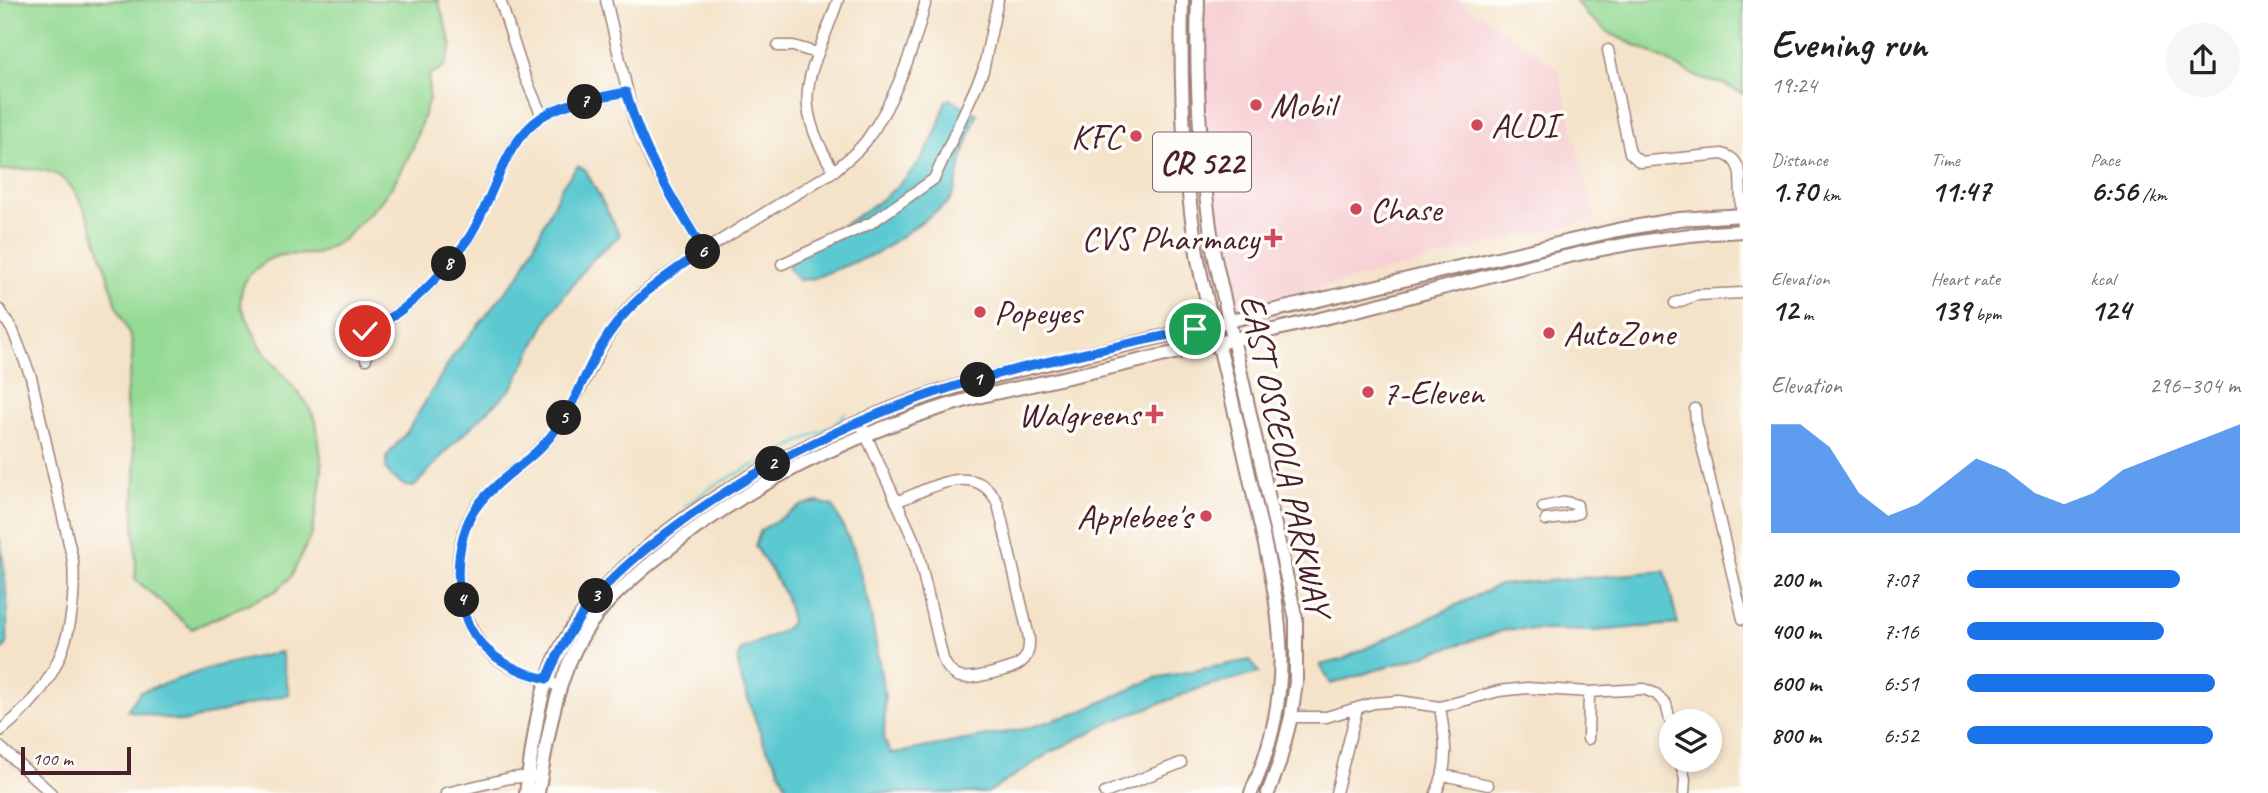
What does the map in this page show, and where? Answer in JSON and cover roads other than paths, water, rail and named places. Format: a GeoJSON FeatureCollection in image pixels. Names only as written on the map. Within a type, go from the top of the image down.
{"type":"FeatureCollection","features":[{"type":"Feature","properties":{"kind":"main road","name":"EAST OSCEOLA PARKWAY"},"geometry":{"type":"LineString","coordinates":[[1182,0],[1180,75],[1185,160],[1195,238],[1269,559],[1281,640],[1275,719],[1264,761],[1251,793]]}},
{"type":"Feature","properties":{"kind":"main road","name":"EAST OSCEOLA PARKWAY"},"geometry":{"type":"LineString","coordinates":[[1198,0],[1202,160],[1213,243],[1228,321],[1296,619],[1296,682],[1291,717],[1279,764],[1268,793]]}},
{"type":"Feature","properties":{"kind":"main road"},"geometry":{"type":"LineString","coordinates":[[538,793],[535,776],[547,679],[559,651],[586,607],[619,572],[648,548],[704,506],[771,465],[957,386],[1601,234],[1679,219],[1742,215]]}},
{"type":"Feature","properties":{"kind":"main road"},"geometry":{"type":"LineString","coordinates":[[526,793],[535,776],[559,687],[572,655],[597,615],[626,583],[669,548],[754,490],[862,428],[976,397],[1217,342],[1604,247],[1693,234],[1742,231]]}},
{"type":"Feature","properties":{"kind":"main road"},"geometry":{"type":"LineString","coordinates":[[1281,640],[1289,665],[1285,704],[1291,717]]}},
{"type":"Feature","properties":{"kind":"street"},"geometry":{"type":"LineString","coordinates":[[500,0],[525,77],[542,116]]}},
{"type":"Feature","properties":{"kind":"street"},"geometry":{"type":"LineString","coordinates":[[607,0],[634,120],[653,165],[704,251]]}},
{"type":"Feature","properties":{"kind":"street"},"geometry":{"type":"LineString","coordinates":[[834,170],[816,140],[809,116],[807,95],[810,72],[838,0]]}},
{"type":"Feature","properties":{"kind":"street"},"geometry":{"type":"LineString","coordinates":[[559,687],[547,679],[507,665],[494,657],[477,640],[468,622],[458,581],[458,564],[463,536],[476,508],[491,490],[535,454],[553,433],[574,403],[599,348],[639,297],[665,275],[834,170],[854,154],[883,114],[920,23],[926,0]]}},
{"type":"Feature","properties":{"kind":"street"},"geometry":{"type":"LineString","coordinates":[[782,264],[872,223],[934,179],[983,71],[998,0]]}},
{"type":"Feature","properties":{"kind":"street"},"geometry":{"type":"LineString","coordinates":[[1181,16],[1197,17]]}},
{"type":"Feature","properties":{"kind":"street"},"geometry":{"type":"LineString","coordinates":[[778,46],[793,46],[817,53]]}},
{"type":"Feature","properties":{"kind":"street"},"geometry":{"type":"LineString","coordinates":[[1608,50],[1630,153],[1640,162],[1722,154],[1729,156],[1738,165],[1740,173],[1742,231]]}},
{"type":"Feature","properties":{"kind":"street"},"geometry":{"type":"LineString","coordinates":[[366,359],[362,338],[365,331],[393,316],[452,260],[469,238],[504,164],[521,135],[542,116],[562,107],[626,92]]}},
{"type":"Feature","properties":{"kind":"street"},"geometry":{"type":"LineString","coordinates":[[1487,261],[1490,276]]}},
{"type":"Feature","properties":{"kind":"street"},"geometry":{"type":"LineString","coordinates":[[1675,303],[1697,295],[1743,293]]}},
{"type":"Feature","properties":{"kind":"street"},"geometry":{"type":"LineString","coordinates":[[0,310],[13,331],[31,377],[74,561],[75,592],[70,627],[61,657],[33,702],[0,731]]}},
{"type":"Feature","properties":{"kind":"street"},"geometry":{"type":"LineString","coordinates":[[1045,364],[1048,381]]}},
{"type":"Feature","properties":{"kind":"street"},"geometry":{"type":"LineString","coordinates":[[1695,410],[1742,605],[1743,619]]}},
{"type":"Feature","properties":{"kind":"street"},"geometry":{"type":"LineString","coordinates":[[862,428],[917,548],[943,659],[949,670],[957,676],[967,678],[1016,667],[1027,655],[1030,642],[995,496],[983,484],[960,479],[896,502]]}},
{"type":"Feature","properties":{"kind":"street"},"geometry":{"type":"LineString","coordinates":[[1542,507],[1566,502],[1577,505],[1578,513],[1546,520]]}},
{"type":"Feature","properties":{"kind":"street"},"geometry":{"type":"LineString","coordinates":[[1269,559],[1284,561]]}},
{"type":"Feature","properties":{"kind":"street"},"geometry":{"type":"LineString","coordinates":[[1291,717],[1326,717],[1374,703],[1399,701],[1440,707],[1499,691],[1527,688],[1588,692],[1644,689],[1656,694],[1667,709]]}},
{"type":"Feature","properties":{"kind":"street"},"geometry":{"type":"LineString","coordinates":[[1588,692],[1588,739]]}},
{"type":"Feature","properties":{"kind":"street"},"geometry":{"type":"LineString","coordinates":[[1436,793],[1444,775],[1446,743],[1440,707]]}},
{"type":"Feature","properties":{"kind":"street"},"geometry":{"type":"LineString","coordinates":[[1336,793],[1357,709]]}},
{"type":"Feature","properties":{"kind":"street"},"geometry":{"type":"LineString","coordinates":[[0,747],[51,793]]}},
{"type":"Feature","properties":{"kind":"street"},"geometry":{"type":"LineString","coordinates":[[1105,793],[1181,763]]}},
{"type":"Feature","properties":{"kind":"street"},"geometry":{"type":"LineString","coordinates":[[1683,772],[1684,793]]}},
{"type":"Feature","properties":{"kind":"street"},"geometry":{"type":"LineString","coordinates":[[1444,775],[1488,785]]}},
{"type":"Feature","properties":{"kind":"street"},"geometry":{"type":"LineString","coordinates":[[446,793],[535,776]]}},
{"type":"Feature","properties":{"kind":"water"},"geometry":{"type":"Polygon","coordinates":[[[950,99],[977,114],[963,154],[955,190],[948,203],[879,252],[812,279],[798,280],[789,268],[789,262],[884,197],[904,179],[922,158],[935,133],[945,102],[950,99]]]}},
{"type":"Feature","properties":{"kind":"water"},"geometry":{"type":"Polygon","coordinates":[[[578,166],[586,171],[620,235],[590,262],[551,313],[512,388],[449,448],[414,487],[405,486],[386,469],[387,456],[407,432],[453,356],[521,273],[562,186],[578,166]]]}},
{"type":"Feature","properties":{"kind":"water"},"geometry":{"type":"Polygon","coordinates":[[[818,502],[833,506],[854,550],[871,615],[885,698],[884,740],[891,754],[1024,729],[1080,712],[1155,678],[1250,660],[1259,673],[1203,687],[1111,722],[1051,752],[987,793],[789,793],[764,744],[739,673],[738,658],[741,650],[782,631],[791,623],[783,592],[755,546],[761,530],[803,505],[818,502]]]}},
{"type":"Feature","properties":{"kind":"water"},"geometry":{"type":"Polygon","coordinates":[[[0,539],[7,605],[7,644],[0,652],[0,539]]]}},
{"type":"Feature","properties":{"kind":"water"},"geometry":{"type":"Polygon","coordinates":[[[1665,571],[1678,624],[1595,631],[1509,629],[1331,684],[1320,665],[1341,660],[1499,585],[1665,571]]]}},
{"type":"Feature","properties":{"kind":"water"},"geometry":{"type":"Polygon","coordinates":[[[281,652],[289,694],[183,722],[127,710],[140,692],[213,667],[281,652]]]}},
{"type":"Feature","properties":{"kind":"waterway"},"geometry":{"type":"LineString","coordinates":[[684,507],[713,486],[835,424],[845,413]]}},
{"type":"Feature","properties":{"kind":"place","name":"Mobil"},"geometry":{"type":"Point","coordinates":[1256,105]}},
{"type":"Feature","properties":{"kind":"place","name":"ALDI"},"geometry":{"type":"Point","coordinates":[1477,125]}},
{"type":"Feature","properties":{"kind":"place","name":"KFC"},"geometry":{"type":"Point","coordinates":[1136,136]}},
{"type":"Feature","properties":{"kind":"place","name":"Chase"},"geometry":{"type":"Point","coordinates":[1356,209]}},
{"type":"Feature","properties":{"kind":"place","name":"CVS Pharmacy"},"geometry":{"type":"Point","coordinates":[1273,238]}},
{"type":"Feature","properties":{"kind":"place","name":"Popeyes"},"geometry":{"type":"Point","coordinates":[980,312]}},
{"type":"Feature","properties":{"kind":"place","name":"AutoZone"},"geometry":{"type":"Point","coordinates":[1549,333]}},
{"type":"Feature","properties":{"kind":"place","name":"7-Eleven"},"geometry":{"type":"Point","coordinates":[1368,392]}},
{"type":"Feature","properties":{"kind":"place","name":"Walgreens"},"geometry":{"type":"Point","coordinates":[1154,414]}},
{"type":"Feature","properties":{"kind":"place","name":"Applebee's"},"geometry":{"type":"Point","coordinates":[1206,516]}}]}
